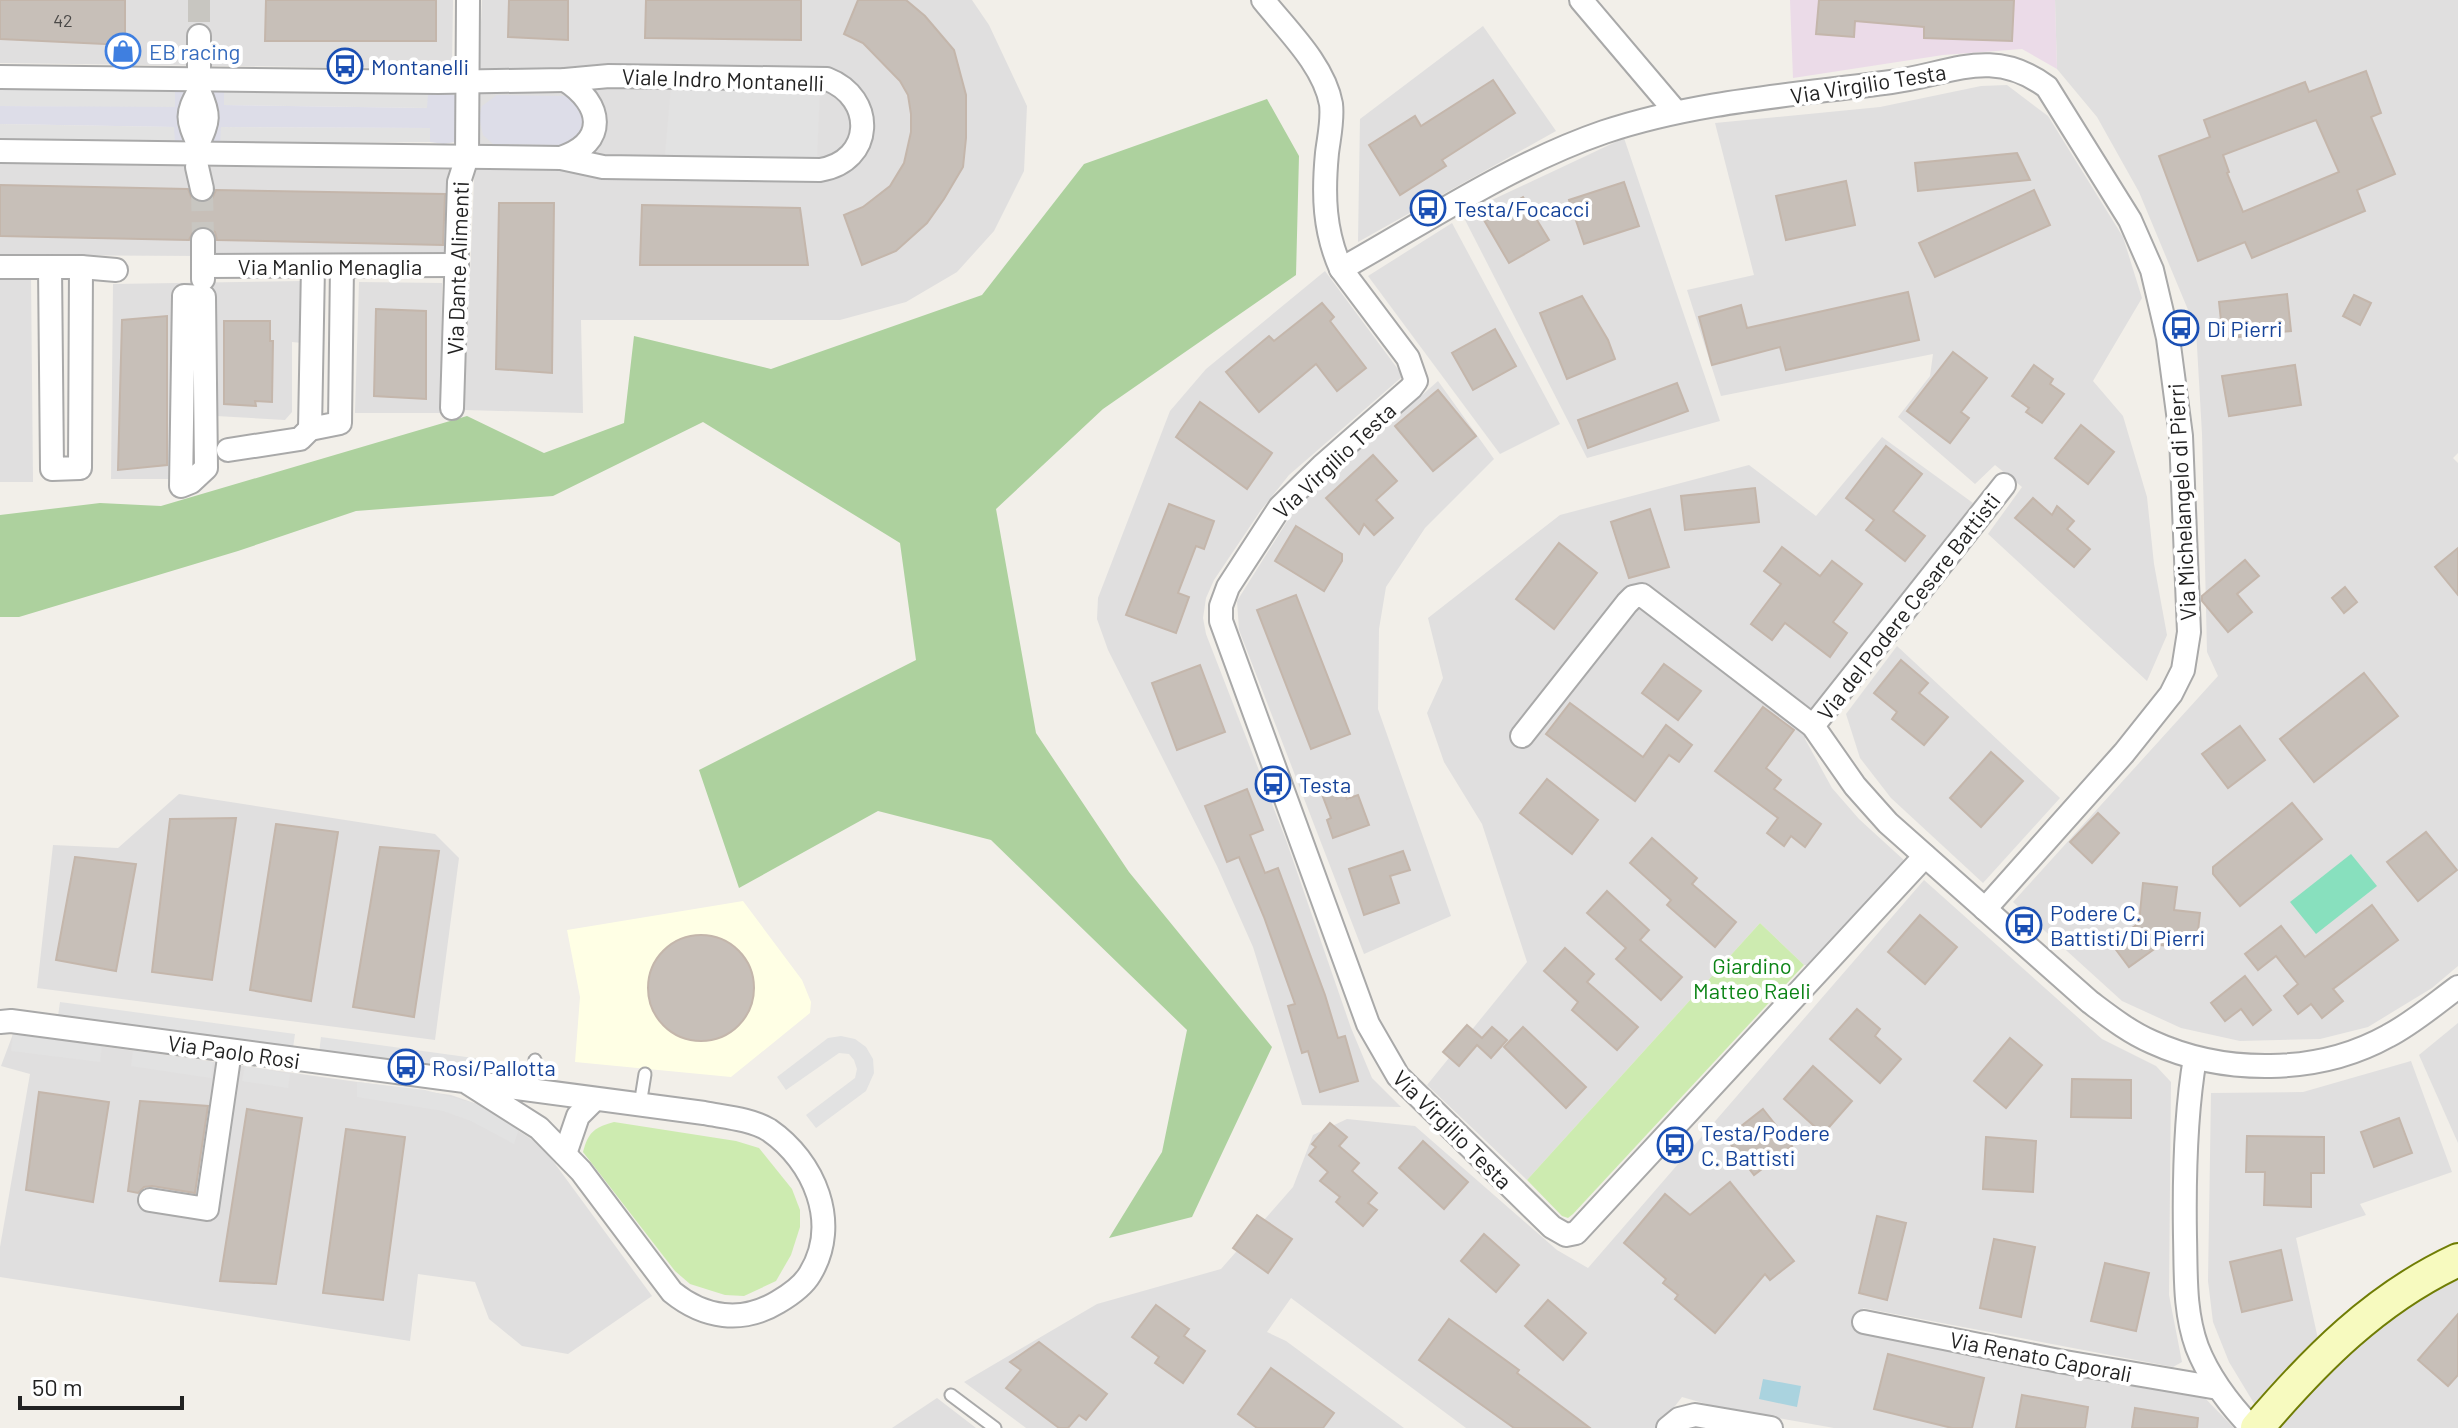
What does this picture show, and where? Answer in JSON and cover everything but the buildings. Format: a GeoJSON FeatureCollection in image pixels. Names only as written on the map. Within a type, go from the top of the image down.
{"type":"FeatureCollection","features":[{"type":"Feature","properties":{"kind":"street","name":"Via Dante Alimenti"},"geometry":{"type":"LineString","coordinates":[[452,408],[459,182],[467,157],[468,0]]}},
{"type":"Feature","properties":{"kind":"street"},"geometry":{"type":"LineString","coordinates":[[1263,0],[1316,69],[1328,92],[1332,116],[1324,183],[1325,208],[1329,239],[1341,269]]}},
{"type":"Feature","properties":{"kind":"street"},"geometry":{"type":"LineString","coordinates":[[1581,0],[1676,112]]}},
{"type":"Feature","properties":{"kind":"street"},"geometry":{"type":"LineString","coordinates":[[199,36],[199,68]]}},
{"type":"Feature","properties":{"kind":"street","name":"Via Virgilio Testa"},"geometry":{"type":"LineString","coordinates":[[1925,856],[1587,1222],[1571,1235],[1552,1227],[1434,1113],[1398,1076],[1383,1053],[1368,1024],[1222,630],[1220,611],[1228,587],[1280,507],[1416,381],[1408,358],[1341,269],[1510,173],[1594,136],[1676,112],[1726,103],[1896,82],[1973,66],[1994,64],[2017,69]]}},
{"type":"Feature","properties":{"kind":"street","name":"Via Michelangelo di Pierri"},"geometry":{"type":"LineString","coordinates":[[1985,909],[2124,753],[2171,694],[2183,670],[2189,632],[2181,436],[2168,338],[2152,270],[2130,220],[2056,97],[2038,80],[2017,69]]}},
{"type":"Feature","properties":{"kind":"street","name":"Viale Indro Montanelli"},"geometry":{"type":"LineString","coordinates":[[0,77],[467,82],[609,76],[827,79],[840,85],[854,98],[862,125],[859,144],[854,151],[835,166],[820,170],[603,167],[561,158],[0,151]]}},
{"type":"Feature","properties":{"kind":"street"},"geometry":{"type":"LineString","coordinates":[[561,158],[584,145],[595,121],[588,98],[565,80]]}},
{"type":"Feature","properties":{"kind":"street"},"geometry":{"type":"LineString","coordinates":[[197,167],[202,189]]}},
{"type":"Feature","properties":{"kind":"street"},"geometry":{"type":"LineString","coordinates":[[195,373],[183,430],[181,486],[191,482],[206,468],[206,429],[184,296],[204,297],[203,240]]}},
{"type":"Feature","properties":{"kind":"street","name":"Via Manlio Menaglia"},"geometry":{"type":"LineString","coordinates":[[204,266],[457,265]]}},
{"type":"Feature","properties":{"kind":"street"},"geometry":{"type":"LineString","coordinates":[[310,429],[313,266]]}},
{"type":"Feature","properties":{"kind":"street"},"geometry":{"type":"LineString","coordinates":[[228,450],[300,439],[310,429],[340,423],[342,266]]}},
{"type":"Feature","properties":{"kind":"street"},"geometry":{"type":"LineString","coordinates":[[0,267],[116,270]]}},
{"type":"Feature","properties":{"kind":"street"},"geometry":{"type":"LineString","coordinates":[[50,267],[52,469],[80,468],[81,267]]}},
{"type":"Feature","properties":{"kind":"street"},"geometry":{"type":"LineString","coordinates":[[183,430],[206,429]]}},
{"type":"Feature","properties":{"kind":"street","name":"Via del Podere Cesare Battisti"},"geometry":{"type":"LineString","coordinates":[[1813,726],[2004,485]]}},
{"type":"Feature","properties":{"kind":"street","name":"Via del Podere Cesare Battisti"},"geometry":{"type":"LineString","coordinates":[[1522,736],[1627,603],[1640,595],[1647,596],[1813,726],[1868,802],[1925,856],[2069,985],[2113,1019],[2153,1043],[2195,1058],[2238,1065],[2303,1063],[2351,1052],[2399,1030],[2458,987]]}},
{"type":"Feature","properties":{"kind":"street","name":"Via Paolo Rosi"},"geometry":{"type":"LineString","coordinates":[[0,1022],[11,1021],[595,1099]]}},
{"type":"Feature","properties":{"kind":"street"},"geometry":{"type":"LineString","coordinates":[[150,1200],[207,1209],[230,1051]]}},
{"type":"Feature","properties":{"kind":"street"},"geometry":{"type":"LineString","coordinates":[[2195,1058],[2184,1190],[2186,1293],[2196,1344],[2218,1388],[2255,1428],[2310,1367],[2347,1332],[2391,1298],[2458,1260]]}},
{"type":"Feature","properties":{"kind":"street"},"geometry":{"type":"LineString","coordinates":[[468,1083],[539,1128],[565,1154],[672,1292],[683,1301],[716,1315],[739,1316],[773,1305],[803,1284],[816,1262],[823,1216],[822,1204],[810,1174],[794,1153],[769,1130],[760,1126],[704,1113],[595,1099],[578,1116],[565,1154]]}},
{"type":"Feature","properties":{"kind":"street","name":"Via Renato Caporali"},"geometry":{"type":"LineString","coordinates":[[1864,1322],[2059,1361],[2218,1388]]}},
{"type":"Feature","properties":{"kind":"street"},"geometry":{"type":"LineString","coordinates":[[1668,1428],[1679,1419],[1695,1415],[1771,1428]]}},
{"type":"Feature","properties":{"kind":"lane"},"geometry":{"type":"LineString","coordinates":[[532,1091],[535,1060]]}},
{"type":"Feature","properties":{"kind":"lane"},"geometry":{"type":"LineString","coordinates":[[640,1105],[645,1074]]}},
{"type":"Feature","properties":{"kind":"lane"},"geometry":{"type":"LineString","coordinates":[[951,1395],[995,1428]]}},
{"type":"Feature","properties":{"kind":"shaded area"},"geometry":{"type":"Polygon","coordinates":[[[0,0],[453,0],[452,69],[0,63],[0,0]]]}},
{"type":"Feature","properties":{"kind":"shaded area"},"geometry":{"type":"Polygon","coordinates":[[[482,0],[972,0],[989,25],[1027,106],[1024,171],[994,231],[957,272],[906,302],[840,320],[581,320],[583,413],[464,410],[482,0]]]}},
{"type":"Feature","properties":{"kind":"shaded area"},"geometry":{"type":"Polygon","coordinates":[[[1790,0],[2055,0],[2057,69],[2022,49],[1943,55],[1793,78],[1790,0]]]}},
{"type":"Feature","properties":{"kind":"shaded area"},"geometry":{"type":"Polygon","coordinates":[[[2055,0],[2458,0],[2458,453],[2453,458],[2458,463],[2458,966],[2432,988],[2368,1027],[2320,1039],[2240,1041],[2181,1028],[2122,1001],[2013,902],[2218,676],[2207,652],[2202,434],[2196,329],[2139,192],[2097,117],[2057,69],[2055,0]]]}},
{"type":"Feature","properties":{"kind":"shaded area"},"geometry":{"type":"Polygon","coordinates":[[[1483,26],[1556,131],[1358,242],[1360,119],[1483,26]]]}},
{"type":"Feature","properties":{"kind":"shaded area"},"geometry":{"type":"Polygon","coordinates":[[[2007,85],[2048,116],[2123,237],[2142,298],[2093,381],[2123,416],[2147,497],[2154,564],[2167,635],[2147,681],[1988,534],[2022,487],[1995,465],[1975,484],[1898,417],[1930,376],[1933,354],[1721,396],[1687,290],[1754,275],[1715,123],[1880,107],[1981,86],[2007,85]]]}},
{"type":"Feature","properties":{"kind":"shaded area"},"geometry":{"type":"Polygon","coordinates":[[[671,87],[820,88],[817,158],[665,155],[671,87]]]}},
{"type":"Feature","properties":{"kind":"shaded area"},"geometry":{"type":"Polygon","coordinates":[[[0,89],[175,90],[175,108],[0,106],[0,89]]]}},
{"type":"Feature","properties":{"kind":"shaded area"},"geometry":{"type":"Polygon","coordinates":[[[175,90],[224,91],[224,105],[427,108],[428,94],[443,91],[457,96],[458,138],[455,142],[444,144],[430,142],[430,128],[221,127],[220,144],[175,143],[174,127],[0,124],[0,106],[175,107],[175,90]]]}},
{"type":"Feature","properties":{"kind":"shaded area"},"geometry":{"type":"Polygon","coordinates":[[[224,91],[428,94],[428,108],[224,105],[224,91]]]}},
{"type":"Feature","properties":{"kind":"shaded area"},"geometry":{"type":"Polygon","coordinates":[[[497,95],[566,96],[583,116],[581,131],[566,145],[493,144],[483,135],[479,117],[482,106],[497,95]]]}},
{"type":"Feature","properties":{"kind":"shaded area"},"geometry":{"type":"Polygon","coordinates":[[[0,124],[175,127],[175,143],[0,141],[0,124]]]}},
{"type":"Feature","properties":{"kind":"shaded area"},"geometry":{"type":"Polygon","coordinates":[[[220,127],[430,128],[430,142],[220,144],[220,127]]]}},
{"type":"Feature","properties":{"kind":"shaded area"},"geometry":{"type":"Polygon","coordinates":[[[1624,138],[1720,421],[1587,458],[1462,214],[1624,138]]]}},
{"type":"Feature","properties":{"kind":"shaded area"},"geometry":{"type":"Polygon","coordinates":[[[0,163],[453,170],[448,257],[0,255],[0,163]]]}},
{"type":"Feature","properties":{"kind":"shaded area"},"geometry":{"type":"Polygon","coordinates":[[[1452,223],[1560,424],[1500,454],[1368,276],[1452,223]]]}},
{"type":"Feature","properties":{"kind":"shaded area"},"geometry":{"type":"Polygon","coordinates":[[[1325,271],[1403,376],[1289,475],[1261,510],[1214,580],[1206,598],[1203,618],[1206,634],[1286,840],[1351,1028],[1372,1078],[1401,1107],[1302,1105],[1253,947],[1217,866],[1108,650],[1097,619],[1098,598],[1170,411],[1206,369],[1325,271]]]}},
{"type":"Feature","properties":{"kind":"shaded area"},"geometry":{"type":"Polygon","coordinates":[[[0,277],[31,277],[33,482],[0,482],[0,277]]]}},
{"type":"Feature","properties":{"kind":"shaded area"},"geometry":{"type":"Polygon","coordinates":[[[303,281],[302,343],[292,342],[292,412],[285,420],[216,416],[214,479],[111,479],[113,284],[303,281]]]}},
{"type":"Feature","properties":{"kind":"shaded area"},"geometry":{"type":"Polygon","coordinates":[[[359,282],[442,283],[441,413],[355,413],[359,282]]]}},
{"type":"Feature","properties":{"kind":"shaded area"},"geometry":{"type":"Polygon","coordinates":[[[1438,381],[1494,459],[1425,528],[1386,587],[1379,629],[1378,709],[1451,916],[1364,954],[1239,630],[1237,601],[1291,515],[1438,381]]]}},
{"type":"Feature","properties":{"kind":"shaded area"},"geometry":{"type":"Polygon","coordinates":[[[1882,437],[1973,503],[1821,701],[1805,739],[1832,788],[1859,819],[1906,862],[1813,965],[1804,965],[1760,923],[1527,1180],[1427,1085],[1527,962],[1482,824],[1444,762],[1427,713],[1443,678],[1428,618],[1560,515],[1749,465],[1816,516],[1882,437]]]}},
{"type":"Feature","properties":{"kind":"shaded area"},"geometry":{"type":"Polygon","coordinates":[[[1897,646],[2060,798],[1983,883],[1891,798],[1860,758],[1846,714],[1897,646]]]}},
{"type":"Feature","properties":{"kind":"shaded area"},"geometry":{"type":"Polygon","coordinates":[[[179,794],[435,834],[459,858],[435,1040],[37,988],[53,845],[118,848],[179,794]]]}},
{"type":"Feature","properties":{"kind":"shaded area"},"geometry":{"type":"Polygon","coordinates":[[[1924,880],[2102,1039],[2156,1066],[2171,1082],[2169,1295],[2182,1362],[2173,1367],[1863,1308],[1858,1332],[2201,1394],[2234,1428],[1834,1428],[1717,1407],[1682,1397],[1658,1428],[1466,1428],[1291,1298],[1267,1332],[1286,1341],[1404,1428],[1026,1428],[964,1382],[1097,1304],[1221,1269],[1293,1187],[1313,1135],[1347,1119],[1415,1126],[1557,1250],[1588,1268],[1924,880]]]}},
{"type":"Feature","properties":{"kind":"shaded area"},"geometry":{"type":"Polygon","coordinates":[[[743,901],[802,980],[811,1002],[810,1013],[731,1077],[575,1062],[580,997],[567,930],[743,901]]]}},
{"type":"Feature","properties":{"kind":"shaded area"},"geometry":{"type":"Polygon","coordinates":[[[60,1002],[295,1034],[293,1048],[58,1016],[60,1002]]]}},
{"type":"Feature","properties":{"kind":"shaded area"},"geometry":{"type":"Polygon","coordinates":[[[2458,1023],[2458,1143],[2419,1055],[2458,1023]]]}},
{"type":"Feature","properties":{"kind":"shaded area"},"geometry":{"type":"Polygon","coordinates":[[[13,1034],[451,1095],[477,1104],[542,1146],[652,1296],[568,1354],[522,1346],[489,1319],[475,1282],[418,1274],[410,1341],[0,1277],[0,1247],[30,1074],[1,1066],[13,1034]]]}},
{"type":"Feature","properties":{"kind":"shaded area"},"geometry":{"type":"Polygon","coordinates":[[[13,1034],[102,1045],[100,1062],[11,1051],[13,1034]]]}},
{"type":"Feature","properties":{"kind":"shaded area"},"geometry":{"type":"Polygon","coordinates":[[[841,1036],[855,1039],[866,1047],[873,1059],[874,1073],[866,1091],[816,1128],[806,1115],[855,1078],[857,1069],[854,1060],[849,1054],[839,1053],[786,1090],[777,1077],[828,1038],[841,1036]]]}},
{"type":"Feature","properties":{"kind":"shaded area"},"geometry":{"type":"Polygon","coordinates":[[[321,1037],[518,1064],[516,1079],[319,1053],[321,1037]]]}},
{"type":"Feature","properties":{"kind":"shaded area"},"geometry":{"type":"Polygon","coordinates":[[[133,1051],[213,1062],[211,1078],[131,1066],[133,1051]]]}},
{"type":"Feature","properties":{"kind":"shaded area"},"geometry":{"type":"Polygon","coordinates":[[[2411,1061],[2452,1172],[2360,1204],[2366,1215],[2296,1238],[2318,1339],[2255,1405],[2229,1362],[2213,1322],[2208,1281],[2211,1093],[2303,1092],[2411,1061]]]}},
{"type":"Feature","properties":{"kind":"shaded area"},"geometry":{"type":"Polygon","coordinates":[[[245,1066],[290,1074],[288,1088],[242,1081],[245,1066]]]}},
{"type":"Feature","properties":{"kind":"shaded area"},"geometry":{"type":"Polygon","coordinates":[[[357,1082],[425,1090],[477,1104],[519,1128],[514,1144],[471,1121],[443,1111],[357,1097],[357,1082]]]}},
{"type":"Feature","properties":{"kind":"shaded area"},"geometry":{"type":"Polygon","coordinates":[[[2458,1276],[2458,1428],[2273,1428],[2343,1352],[2410,1304],[2458,1276]]]}},
{"type":"Feature","properties":{"kind":"shaded area"},"geometry":{"type":"Polygon","coordinates":[[[937,1398],[976,1428],[892,1428],[937,1398]]]}},
{"type":"Feature","properties":{"kind":"green space"},"geometry":{"type":"Polygon","coordinates":[[[1267,99],[1299,156],[1296,275],[1103,409],[996,509],[1036,733],[1129,872],[1272,1047],[1192,1217],[1109,1238],[1162,1152],[1187,1030],[991,840],[878,811],[739,888],[699,770],[916,660],[900,543],[703,422],[553,496],[356,511],[238,551],[19,617],[0,617],[0,515],[100,503],[161,506],[467,416],[544,453],[624,423],[634,336],[771,369],[982,295],[1084,164],[1267,99]]]}},
{"type":"Feature","properties":{"kind":"green space"},"geometry":{"type":"Polygon","coordinates":[[[2351,854],[2377,886],[2316,934],[2290,902],[2351,854]]]}},
{"type":"Feature","properties":{"kind":"green space","name":"Giardino Matteo Raeli"},"geometry":{"type":"Polygon","coordinates":[[[1760,923],[1804,965],[1573,1214],[1568,1218],[1562,1216],[1527,1180],[1760,923]]]}},
{"type":"Feature","properties":{"kind":"green space"},"geometry":{"type":"Polygon","coordinates":[[[614,1122],[736,1141],[759,1148],[792,1189],[800,1210],[800,1227],[791,1255],[776,1281],[744,1296],[725,1295],[690,1284],[675,1271],[583,1152],[593,1131],[614,1122]]]}},
{"type":"Feature","properties":{"kind":"water"},"geometry":{"type":"Polygon","coordinates":[[[1763,1379],[1801,1386],[1797,1407],[1759,1399],[1763,1379]]]}},
{"type":"Feature","properties":{"kind":"tunnel"},"geometry":{"type":"LineString","coordinates":[[199,0],[199,36]]}},
{"type":"Feature","properties":{"kind":"tunnel"},"geometry":{"type":"LineString","coordinates":[[202,189],[203,240]]}},
{"type":"Feature","properties":{"kind":"place","name":"EB racing"},"geometry":{"type":"Point","coordinates":[123,51]}},
{"type":"Feature","properties":{"kind":"place","name":"Montanelli"},"geometry":{"type":"Point","coordinates":[345,66]}},
{"type":"Feature","properties":{"kind":"place","name":"Testa/Focacci"},"geometry":{"type":"Point","coordinates":[1428,208]}},
{"type":"Feature","properties":{"kind":"place","name":"Di Pierri"},"geometry":{"type":"Point","coordinates":[2181,328]}},
{"type":"Feature","properties":{"kind":"place","name":"Testa"},"geometry":{"type":"Point","coordinates":[1273,784]}},
{"type":"Feature","properties":{"kind":"place","name":"Podere C. Battisti/Di Pierri"},"geometry":{"type":"Point","coordinates":[2024,925]}},
{"type":"Feature","properties":{"kind":"place","name":"Rosi/Pallotta"},"geometry":{"type":"Point","coordinates":[406,1067]}},
{"type":"Feature","properties":{"kind":"place","name":"Testa/Podere C. Battisti"},"geometry":{"type":"Point","coordinates":[1675,1145]}}]}
